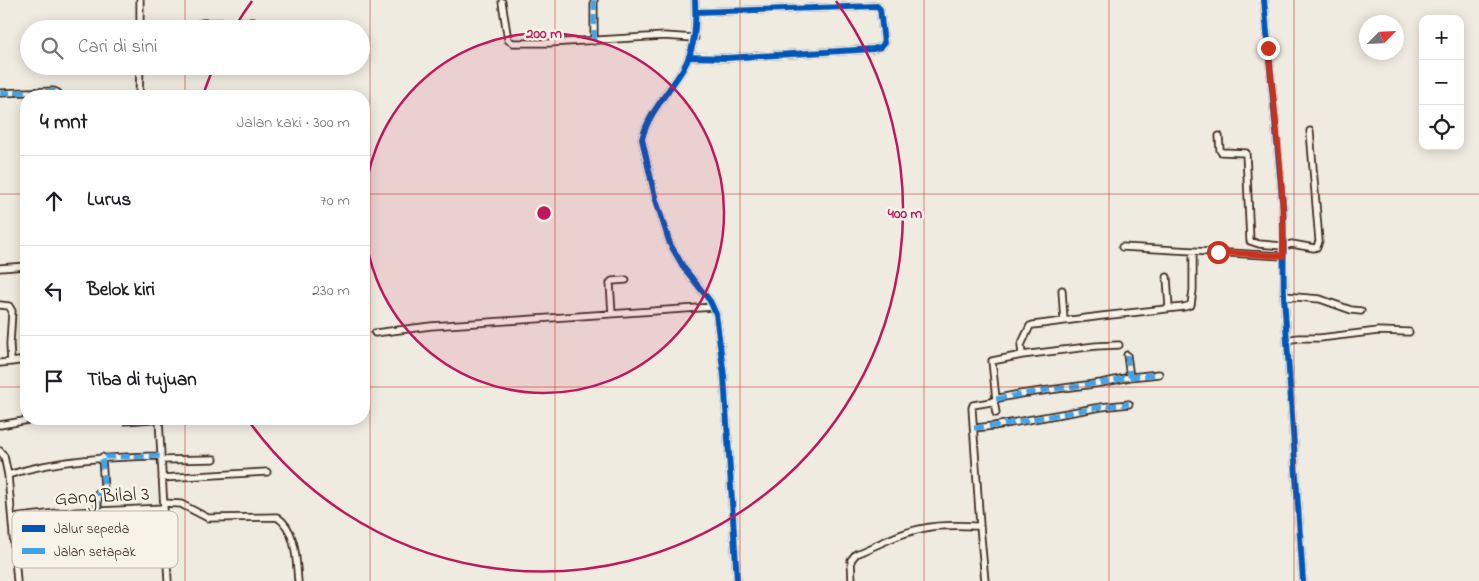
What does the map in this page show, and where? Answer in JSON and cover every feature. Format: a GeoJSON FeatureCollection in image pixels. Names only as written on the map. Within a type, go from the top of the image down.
{"type":"FeatureCollection","features":[{"type":"Feature","properties":{"kind":"street"},"geometry":{"type":"LineString","coordinates":[[140,0],[140,20]]}},
{"type":"Feature","properties":{"kind":"street"},"geometry":{"type":"LineString","coordinates":[[594,0],[594,41]]}},
{"type":"Feature","properties":{"kind":"street"},"geometry":{"type":"LineString","coordinates":[[695,0],[694,38],[689,57],[684,68],[649,120],[642,140],[655,197],[670,244],[716,314],[724,376],[737,581]]}},
{"type":"Feature","properties":{"kind":"street"},"geometry":{"type":"LineString","coordinates":[[1264,0],[1284,236],[1284,296],[1303,581]]}},
{"type":"Feature","properties":{"kind":"street"},"geometry":{"type":"LineString","coordinates":[[502,2],[506,34],[508,40],[513,43],[594,41],[664,36],[694,38]]}},
{"type":"Feature","properties":{"kind":"street"},"geometry":{"type":"LineString","coordinates":[[689,57],[727,58],[873,49],[881,47],[884,43],[880,9],[877,6],[696,12]]}},
{"type":"Feature","properties":{"kind":"street"},"geometry":{"type":"LineString","coordinates":[[139,90],[140,75]]}},
{"type":"Feature","properties":{"kind":"street"},"geometry":{"type":"LineString","coordinates":[[0,93],[20,92]]}},
{"type":"Feature","properties":{"kind":"street"},"geometry":{"type":"LineString","coordinates":[[1219,136],[1221,152],[1246,153],[1250,241],[1259,244],[1283,246],[1292,244],[1314,248],[1318,245],[1319,233],[1310,131]]}},
{"type":"Feature","properties":{"kind":"street"},"geometry":{"type":"LineString","coordinates":[[1122,247],[1283,256]]}},
{"type":"Feature","properties":{"kind":"street"},"geometry":{"type":"LineString","coordinates":[[1022,355],[1021,345],[1031,325],[1192,305],[1193,251]]}},
{"type":"Feature","properties":{"kind":"street"},"geometry":{"type":"LineString","coordinates":[[0,268],[20,266]]}},
{"type":"Feature","properties":{"kind":"street"},"geometry":{"type":"LineString","coordinates":[[1167,277],[1169,308]]}},
{"type":"Feature","properties":{"kind":"street"},"geometry":{"type":"LineString","coordinates":[[612,314],[610,283],[612,281],[626,280]]}},
{"type":"Feature","properties":{"kind":"street"},"geometry":{"type":"LineString","coordinates":[[1062,290],[1064,321]]}},
{"type":"Feature","properties":{"kind":"street"},"geometry":{"type":"LineString","coordinates":[[1284,296],[1320,299],[1361,312]]}},
{"type":"Feature","properties":{"kind":"street"},"geometry":{"type":"LineString","coordinates":[[0,305],[9,306],[12,312],[11,362]]}},
{"type":"Feature","properties":{"kind":"street"},"geometry":{"type":"LineString","coordinates":[[375,332],[431,326],[713,307]]}},
{"type":"Feature","properties":{"kind":"street"},"geometry":{"type":"LineString","coordinates":[[1287,340],[1378,331],[1410,332]]}},
{"type":"Feature","properties":{"kind":"street"},"geometry":{"type":"LineString","coordinates":[[996,412],[992,361],[1022,355],[1119,345]]}},
{"type":"Feature","properties":{"kind":"street"},"geometry":{"type":"LineString","coordinates":[[1127,355],[1130,377]]}},
{"type":"Feature","properties":{"kind":"street"},"geometry":{"type":"LineString","coordinates":[[0,364],[20,361]]}},
{"type":"Feature","properties":{"kind":"street"},"geometry":{"type":"LineString","coordinates":[[986,581],[980,526],[973,405],[1047,390],[1159,374]]}},
{"type":"Feature","properties":{"kind":"street"},"geometry":{"type":"LineString","coordinates":[[974,428],[1128,404]]}},
{"type":"Feature","properties":{"kind":"street"},"geometry":{"type":"LineString","coordinates":[[0,425],[20,421]]}},
{"type":"Feature","properties":{"kind":"street"},"geometry":{"type":"LineString","coordinates":[[159,425],[164,511]]}},
{"type":"Feature","properties":{"kind":"street"},"geometry":{"type":"LineString","coordinates":[[1,452],[8,475],[12,518]]}},
{"type":"Feature","properties":{"kind":"street"},"geometry":{"type":"LineString","coordinates":[[98,511],[98,493],[104,488],[102,457]]}},
{"type":"Feature","properties":{"kind":"street"},"geometry":{"type":"LineString","coordinates":[[8,475],[31,469],[102,457],[214,459]]}},
{"type":"Feature","properties":{"kind":"street"},"geometry":{"type":"LineString","coordinates":[[162,478],[266,472]]}},
{"type":"Feature","properties":{"kind":"street","name":"Gang Bilal 3"},"geometry":{"type":"LineString","coordinates":[[98,511],[181,504],[208,518],[277,517],[283,521],[289,531],[295,551],[298,581]]}},
{"type":"Feature","properties":{"kind":"street"},"geometry":{"type":"LineString","coordinates":[[852,581],[852,560],[856,554],[899,536],[925,528],[937,526],[980,526]]}},
{"type":"Feature","properties":{"kind":"street"},"geometry":{"type":"LineString","coordinates":[[16,568],[17,581]]}},
{"type":"Feature","properties":{"kind":"street"},"geometry":{"type":"LineString","coordinates":[[167,568],[168,581]]}},
{"type":"Feature","properties":{"kind":"marked path"},"geometry":{"type":"LineString","coordinates":[[594,0],[594,41]]}},
{"type":"Feature","properties":{"kind":"marked path"},"geometry":{"type":"LineString","coordinates":[[0,93],[20,92]]}},
{"type":"Feature","properties":{"kind":"marked path"},"geometry":{"type":"LineString","coordinates":[[1127,355],[1130,377]]}},
{"type":"Feature","properties":{"kind":"marked path"},"geometry":{"type":"LineString","coordinates":[[996,399],[1159,374]]}},
{"type":"Feature","properties":{"kind":"marked path"},"geometry":{"type":"LineString","coordinates":[[974,428],[1129,404]]}},
{"type":"Feature","properties":{"kind":"marked path"},"geometry":{"type":"LineString","coordinates":[[98,511],[98,493],[104,489],[102,457],[161,456]]}},
{"type":"Feature","properties":{"kind":"cycle path"},"geometry":{"type":"LineString","coordinates":[[695,0],[693,44],[687,61],[649,120],[642,139],[655,197],[670,244],[684,268],[710,301],[716,314],[724,376],[737,581]]}},
{"type":"Feature","properties":{"kind":"cycle path"},"geometry":{"type":"LineString","coordinates":[[1264,0],[1283,207],[1284,296],[1303,581]]}},
{"type":"Feature","properties":{"kind":"cycle path"},"geometry":{"type":"LineString","coordinates":[[689,57],[727,58],[873,49],[881,47],[884,43],[880,9],[877,6],[696,12]]}},
{"type":"Feature","properties":{"kind":"route"},"geometry":{"type":"LineString","coordinates":[[1218,252],[1283,256],[1284,236],[1276,118],[1268,48]]}}]}
